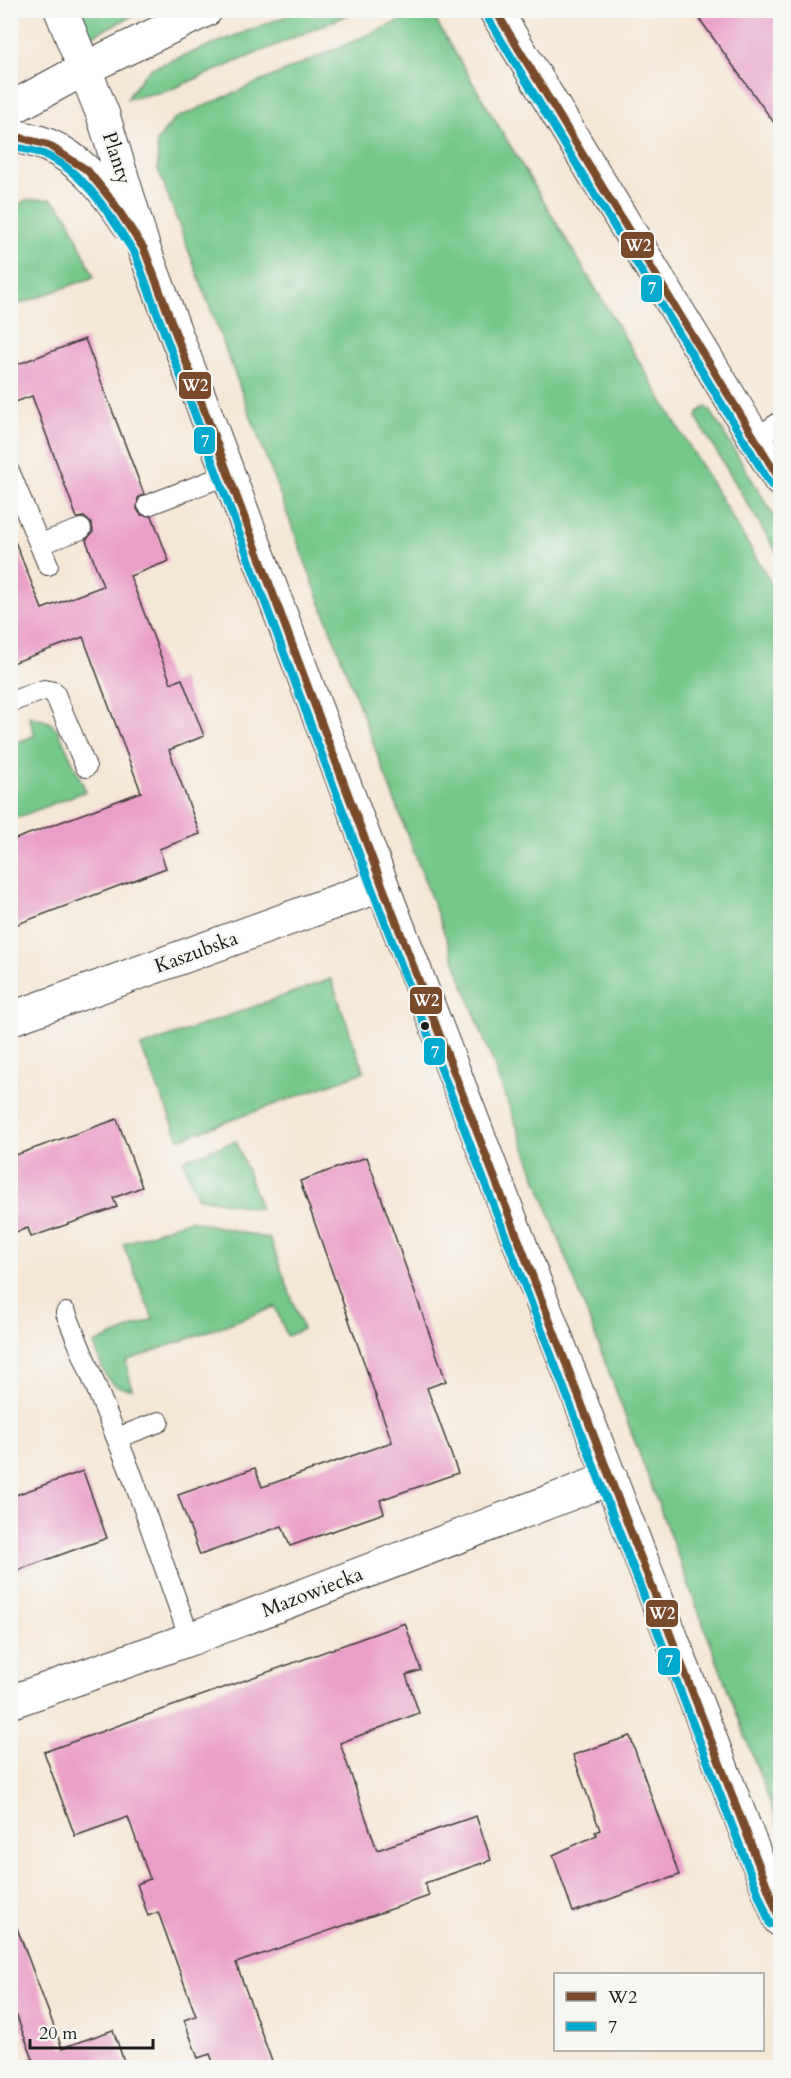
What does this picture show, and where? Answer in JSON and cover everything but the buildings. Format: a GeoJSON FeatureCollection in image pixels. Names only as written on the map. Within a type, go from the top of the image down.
{"type":"FeatureCollection","features":[{"type":"Feature","properties":{"kind":"street","name":"Planty"},"geometry":{"type":"LineString","coordinates":[[61,10],[114,148],[144,249],[382,885],[780,1920]]}},
{"type":"Feature","properties":{"kind":"street"},"geometry":{"type":"LineString","coordinates":[[10,109],[84,69],[206,10]]}},
{"type":"Feature","properties":{"kind":"street"},"geometry":{"type":"LineString","coordinates":[[495,10],[768,430],[780,480]]}},
{"type":"Feature","properties":{"kind":"street","name":"Planty"},"geometry":{"type":"LineString","coordinates":[[10,135],[48,145],[87,171],[113,201],[144,249]]}},
{"type":"Feature","properties":{"kind":"street","name":"Kaszubska"},"geometry":{"type":"LineString","coordinates":[[10,1019],[382,885]]}},
{"type":"Feature","properties":{"kind":"street","name":"Mazowiecka"},"geometry":{"type":"LineString","coordinates":[[10,1702],[190,1639],[611,1478]]}},
{"type":"Feature","properties":{"kind":"lane"},"geometry":{"type":"LineString","coordinates":[[10,473],[48,565]]}},
{"type":"Feature","properties":{"kind":"lane"},"geometry":{"type":"LineString","coordinates":[[148,505],[229,474]]}},
{"type":"Feature","properties":{"kind":"lane"},"geometry":{"type":"LineString","coordinates":[[40,544],[81,529]]}},
{"type":"Feature","properties":{"kind":"lane"},"geometry":{"type":"LineString","coordinates":[[10,702],[44,690],[54,692],[86,766]]}},
{"type":"Feature","properties":{"kind":"lane"},"geometry":{"type":"LineString","coordinates":[[66,1313],[117,1438],[190,1639]]}},
{"type":"Feature","properties":{"kind":"lane"},"geometry":{"type":"LineString","coordinates":[[117,1438],[159,1422]]}},
{"type":"Feature","properties":{"kind":"green space"},"geometry":{"type":"Polygon","coordinates":[[[425,10],[430,11],[780,598],[780,1829],[158,169],[157,141],[174,119],[425,10]]]}},
{"type":"Feature","properties":{"kind":"green space"},"geometry":{"type":"Polygon","coordinates":[[[79,11],[143,11],[89,37],[79,11]]]}},
{"type":"Feature","properties":{"kind":"green space"},"geometry":{"type":"Polygon","coordinates":[[[299,11],[357,11],[167,91],[127,99],[143,76],[152,68],[299,11]]]}},
{"type":"Feature","properties":{"kind":"green space"},"geometry":{"type":"Polygon","coordinates":[[[51,199],[67,215],[94,277],[11,307],[11,212],[25,200],[51,199]]]}},
{"type":"Feature","properties":{"kind":"green space"},"geometry":{"type":"Polygon","coordinates":[[[706,407],[710,410],[780,526],[780,558],[697,419],[698,412],[706,407]]]}},
{"type":"Feature","properties":{"kind":"green space"},"geometry":{"type":"Polygon","coordinates":[[[29,716],[49,722],[58,730],[86,791],[11,820],[11,745],[35,735],[29,716]]]}},
{"type":"Feature","properties":{"kind":"green space"},"geometry":{"type":"Polygon","coordinates":[[[331,979],[364,1072],[179,1139],[141,1047],[331,979]]]}},
{"type":"Feature","properties":{"kind":"green space"},"geometry":{"type":"Polygon","coordinates":[[[236,1141],[261,1209],[197,1197],[183,1160],[236,1141]]]}},
{"type":"Feature","properties":{"kind":"green space"},"geometry":{"type":"Polygon","coordinates":[[[189,1220],[270,1239],[303,1329],[287,1336],[275,1307],[126,1361],[132,1389],[122,1388],[110,1381],[102,1369],[94,1344],[153,1319],[123,1244],[189,1220]]]}},
{"type":"Feature","properties":{"kind":"transit line","name":"W2"},"geometry":{"type":"LineString","coordinates":[[495,10],[780,480]]}},
{"type":"Feature","properties":{"kind":"transit line","name":"7"},"geometry":{"type":"LineString","coordinates":[[486,15],[771,485]]}},
{"type":"Feature","properties":{"kind":"transit line","name":"W2"},"geometry":{"type":"LineString","coordinates":[[10,135],[48,145],[87,170],[113,202],[144,249],[382,885],[780,1920]]}},
{"type":"Feature","properties":{"kind":"transit line","name":"7"},"geometry":{"type":"LineString","coordinates":[[10,146],[43,154],[72,172],[96,196],[135,254],[372,889],[770,1924]]}}]}
